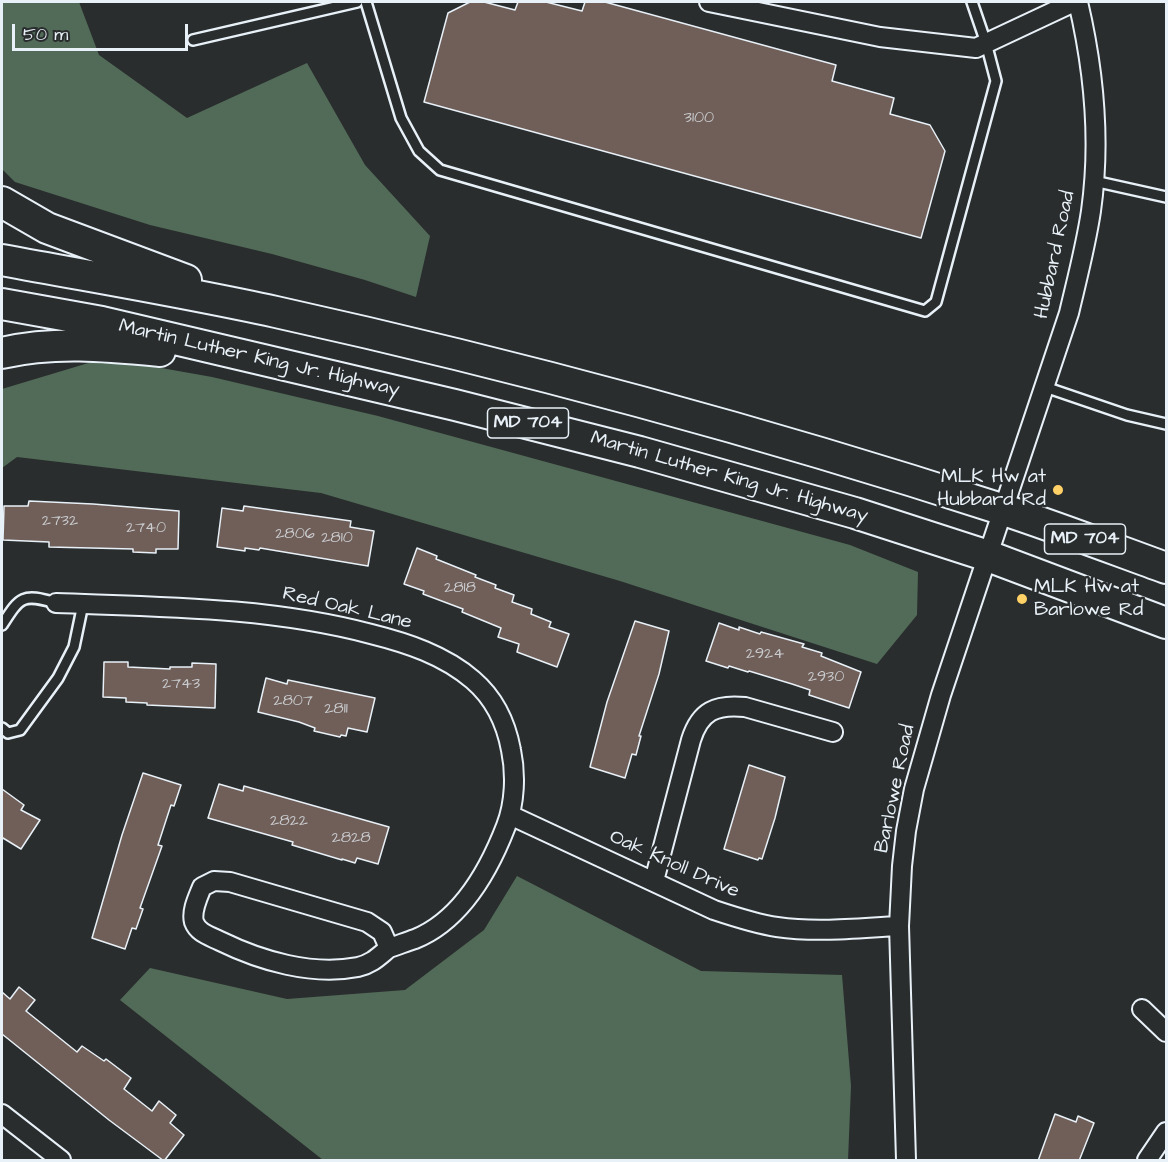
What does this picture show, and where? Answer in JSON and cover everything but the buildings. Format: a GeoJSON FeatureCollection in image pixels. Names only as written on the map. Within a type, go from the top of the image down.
{"type":"FeatureCollection","features":[{"type":"Feature","properties":{"kind":"main road"},"geometry":{"type":"LineString","coordinates":[[2,202],[47,228],[274,312]]}},
{"type":"Feature","properties":{"kind":"main road","name":"MD 704"},"geometry":{"type":"LineString","coordinates":[[2,260],[274,312],[612,394],[1003,510],[1167,568]]}},
{"type":"Feature","properties":{"kind":"main road","name":"Martin Luther King Jr. Highway"},"geometry":{"type":"LineString","coordinates":[[2,304],[102,322],[455,405],[640,452],[855,513],[988,556],[1167,624]]}},
{"type":"Feature","properties":{"kind":"main road"},"geometry":{"type":"LineString","coordinates":[[2,353],[41,346],[82,345],[270,362]]}},
{"type":"Feature","properties":{"kind":"street"},"geometry":{"type":"LineString","coordinates":[[709,2],[880,37],[976,48],[1076,2]]}},
{"type":"Feature","properties":{"kind":"street","name":"Hubbard Road"},"geometry":{"type":"LineString","coordinates":[[1003,510],[1069,314],[1083,256],[1094,181],[1096,136],[1094,95],[1089,47],[1076,2]]}},
{"type":"Feature","properties":{"kind":"street","name":"Barlowe Road"},"geometry":{"type":"LineString","coordinates":[[906,1161],[899,926],[906,831],[914,789],[941,695],[1003,510]]}},
{"type":"Feature","properties":{"kind":"street","name":"Red Oak Lane"},"geometry":{"type":"LineString","coordinates":[[56,603],[261,614],[310,620],[405,643],[427,652],[474,681],[489,697],[502,718],[509,739],[513,760],[510,814],[494,856],[464,901],[450,916],[416,939],[389,948],[373,962],[360,967],[342,969],[283,964],[247,954],[199,931],[194,921],[195,905],[202,887],[214,881],[230,882],[367,922],[382,932],[389,948]]}},
{"type":"Feature","properties":{"kind":"street"},"geometry":{"type":"LineString","coordinates":[[654,881],[691,740],[699,719],[714,709],[734,706],[832,732]]}},
{"type":"Feature","properties":{"kind":"street","name":"Oak Knoll Drive"},"geometry":{"type":"LineString","coordinates":[[510,814],[714,910],[770,926],[832,929],[899,926]]}},
{"type":"Feature","properties":{"kind":"street"},"geometry":{"type":"LineString","coordinates":[[1142,1009],[1167,1032]]}},
{"type":"Feature","properties":{"kind":"street"},"geometry":{"type":"LineString","coordinates":[[2,1114],[61,1161]]}},
{"type":"Feature","properties":{"kind":"street"},"geometry":{"type":"LineString","coordinates":[[1147,1161],[1167,1132]]}},
{"type":"Feature","properties":{"kind":"lane"},"geometry":{"type":"LineString","coordinates":[[193,40],[357,2]]}},
{"type":"Feature","properties":{"kind":"lane"},"geometry":{"type":"LineString","coordinates":[[366,2],[401,118],[419,151],[440,170],[925,311],[936,302],[996,81],[972,2]]}},
{"type":"Feature","properties":{"kind":"lane"},"geometry":{"type":"LineString","coordinates":[[1094,181],[1167,197]]}},
{"type":"Feature","properties":{"kind":"lane"},"geometry":{"type":"LineString","coordinates":[[1045,387],[1127,415],[1167,424]]}},
{"type":"Feature","properties":{"kind":"lane"},"geometry":{"type":"LineString","coordinates":[[2,625],[17,602],[34,597],[56,603]]}},
{"type":"Feature","properties":{"kind":"lane"},"geometry":{"type":"LineString","coordinates":[[2,728],[8,733],[20,730],[58,678],[74,647],[83,604]]}},
{"type":"Feature","properties":{"kind":"green space"},"geometry":{"type":"Polygon","coordinates":[[[2,2],[79,2],[99,55],[187,118],[307,63],[365,165],[430,236],[416,297],[272,254],[150,225],[15,182],[2,169],[2,2]]]}},
{"type":"Feature","properties":{"kind":"green space"},"geometry":{"type":"Polygon","coordinates":[[[105,358],[212,377],[378,416],[850,545],[918,572],[917,615],[877,664],[620,581],[321,493],[17,457],[2,468],[2,389],[105,358]]]}},
{"type":"Feature","properties":{"kind":"green space"},"geometry":{"type":"Polygon","coordinates":[[[517,876],[701,971],[842,975],[851,1086],[848,1160],[323,1160],[120,1000],[150,968],[287,999],[405,990],[484,930],[517,876]]]}},
{"type":"Feature","properties":{"kind":"place","name":"MLK Hw at Hubbard Rd"},"geometry":{"type":"Point","coordinates":[1058,490]}},
{"type":"Feature","properties":{"kind":"place","name":"MLK Hw at Barlowe Rd"},"geometry":{"type":"Point","coordinates":[1022,599]}}]}
